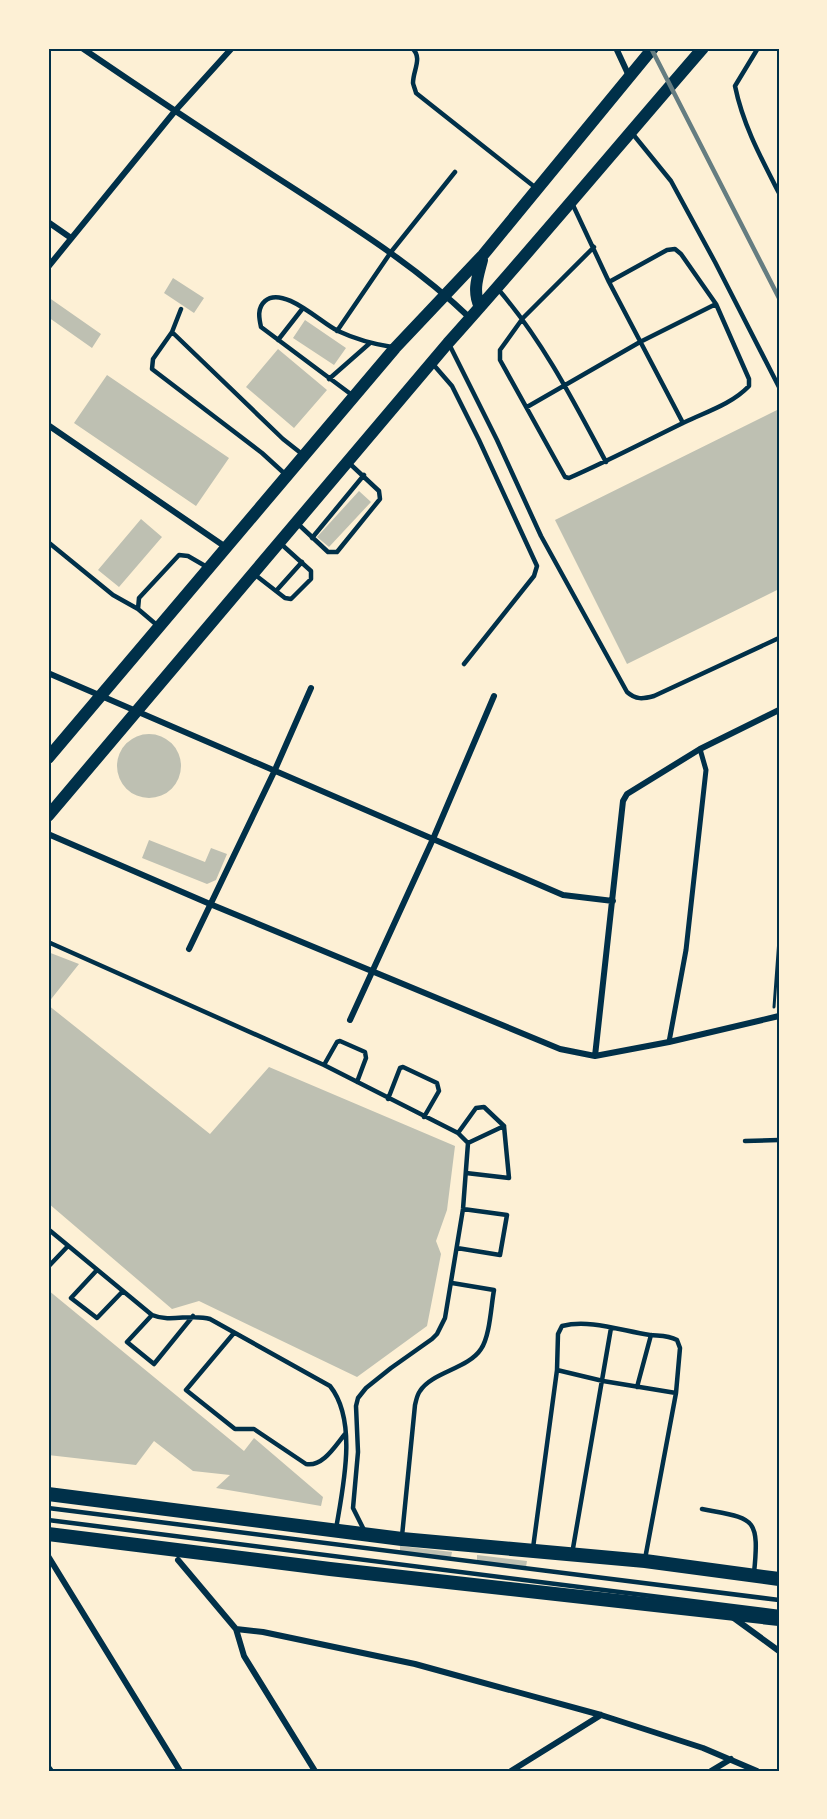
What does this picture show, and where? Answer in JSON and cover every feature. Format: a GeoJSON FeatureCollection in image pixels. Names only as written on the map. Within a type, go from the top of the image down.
{"type":"FeatureCollection","features":[{"type":"Feature","properties":{"kind":"main road"},"geometry":{"type":"LineString","coordinates":[[48,758],[103,696],[396,348],[483,255],[653,48]]}},
{"type":"Feature","properties":{"kind":"main road"},"geometry":{"type":"LineString","coordinates":[[48,816],[448,343],[704,48]]}},
{"type":"Feature","properties":{"kind":"main road"},"geometry":{"type":"LineString","coordinates":[[480,307],[476,289],[483,255]]}},
{"type":"Feature","properties":{"kind":"main road"},"geometry":{"type":"LineString","coordinates":[[48,1494],[402,1539],[645,1561],[779,1579]]}},
{"type":"Feature","properties":{"kind":"main road"},"geometry":{"type":"LineString","coordinates":[[48,1534],[330,1569],[779,1619]]}},
{"type":"Feature","properties":{"kind":"street"},"geometry":{"type":"LineString","coordinates":[[82,48],[391,252],[446,295],[470,319]]}},
{"type":"Feature","properties":{"kind":"street"},"geometry":{"type":"LineString","coordinates":[[48,267],[175,111],[232,48]]}},
{"type":"Feature","properties":{"kind":"street"},"geometry":{"type":"LineString","coordinates":[[616,48],[630,77]]}},
{"type":"Feature","properties":{"kind":"street"},"geometry":{"type":"LineString","coordinates":[[48,222],[71,238]]}},
{"type":"Feature","properties":{"kind":"street"},"geometry":{"type":"LineString","coordinates":[[48,425],[226,548]]}},
{"type":"Feature","properties":{"kind":"street"},"geometry":{"type":"LineString","coordinates":[[48,673],[563,895],[613,901]]}},
{"type":"Feature","properties":{"kind":"street"},"geometry":{"type":"LineString","coordinates":[[189,949],[274,772],[311,688]]}},
{"type":"Feature","properties":{"kind":"street"},"geometry":{"type":"LineString","coordinates":[[350,1020],[433,839],[494,696]]}},
{"type":"Feature","properties":{"kind":"street"},"geometry":{"type":"LineString","coordinates":[[595,1056],[623,801],[627,794],[700,749],[779,710]]}},
{"type":"Feature","properties":{"kind":"street"},"geometry":{"type":"LineString","coordinates":[[669,1042],[686,950],[706,770],[700,749]]}},
{"type":"Feature","properties":{"kind":"street"},"geometry":{"type":"LineString","coordinates":[[48,834],[372,972],[560,1048],[595,1056],[669,1042],[776,1017]]}},
{"type":"Feature","properties":{"kind":"street"},"geometry":{"type":"LineString","coordinates":[[48,1556],[180,1771]]}},
{"type":"Feature","properties":{"kind":"street"},"geometry":{"type":"LineString","coordinates":[[178,1560],[236,1629],[244,1656],[315,1771]]}},
{"type":"Feature","properties":{"kind":"street"},"geometry":{"type":"LineString","coordinates":[[726,1612],[779,1651]]}},
{"type":"Feature","properties":{"kind":"street"},"geometry":{"type":"LineString","coordinates":[[236,1629],[263,1632],[415,1664],[601,1715],[731,1759],[752,1770]]}},
{"type":"Feature","properties":{"kind":"street"},"geometry":{"type":"LineString","coordinates":[[511,1771],[601,1715]]}},
{"type":"Feature","properties":{"kind":"street"},"geometry":{"type":"LineString","coordinates":[[713,1770],[731,1759]]}},
{"type":"Feature","properties":{"kind":"street"},"geometry":{"type":"LineString","coordinates":[[48,1767],[51,1771]]}},
{"type":"Feature","properties":{"kind":"lane"},"geometry":{"type":"LineString","coordinates":[[412,48],[416,51],[418,62],[413,83],[416,93],[537,189]]}},
{"type":"Feature","properties":{"kind":"lane"},"geometry":{"type":"LineString","coordinates":[[758,48],[735,86],[740,110],[752,141],[779,193]]}},
{"type":"Feature","properties":{"kind":"lane"},"geometry":{"type":"LineString","coordinates":[[631,131],[671,181],[779,387]]}},
{"type":"Feature","properties":{"kind":"lane"},"geometry":{"type":"LineString","coordinates":[[337,331],[391,252],[455,172]]}},
{"type":"Feature","properties":{"kind":"lane"},"geometry":{"type":"LineString","coordinates":[[571,202],[609,282],[683,423]]}},
{"type":"Feature","properties":{"kind":"lane"},"geometry":{"type":"LineString","coordinates":[[594,247],[523,318],[499,354],[500,360],[565,477],[569,478],[718,406],[743,392],[748,386],[749,379],[716,304],[681,254],[675,249],[667,250],[609,282]]}},
{"type":"Feature","properties":{"kind":"lane"},"geometry":{"type":"LineString","coordinates":[[498,288],[523,318],[565,386],[606,462]]}},
{"type":"Feature","properties":{"kind":"lane"},"geometry":{"type":"LineString","coordinates":[[355,397],[261,327],[258,317],[260,307],[265,300],[276,296],[288,298],[337,331],[370,343],[396,348]]}},
{"type":"Feature","properties":{"kind":"lane"},"geometry":{"type":"LineString","coordinates":[[526,406],[640,342],[716,304]]}},
{"type":"Feature","properties":{"kind":"lane"},"geometry":{"type":"LineString","coordinates":[[278,340],[303,308]]}},
{"type":"Feature","properties":{"kind":"lane"},"geometry":{"type":"LineString","coordinates":[[181,309],[172,332],[153,359],[152,369],[262,453],[287,476]]}},
{"type":"Feature","properties":{"kind":"lane"},"geometry":{"type":"LineString","coordinates":[[172,332],[283,439],[304,456]]}},
{"type":"Feature","properties":{"kind":"lane"},"geometry":{"type":"LineString","coordinates":[[329,379],[370,343]]}},
{"type":"Feature","properties":{"kind":"lane"},"geometry":{"type":"LineString","coordinates":[[448,343],[498,440],[541,536],[627,692],[640,699],[654,696],[779,638]]}},
{"type":"Feature","properties":{"kind":"lane"},"geometry":{"type":"LineString","coordinates":[[432,363],[452,386],[537,566],[534,576],[464,664]]}},
{"type":"Feature","properties":{"kind":"lane"},"geometry":{"type":"LineString","coordinates":[[297,524],[328,552],[337,552],[380,499],[379,491],[348,462]]}},
{"type":"Feature","properties":{"kind":"lane"},"geometry":{"type":"LineString","coordinates":[[312,538],[364,475]]}},
{"type":"Feature","properties":{"kind":"lane"},"geometry":{"type":"LineString","coordinates":[[48,542],[113,595],[138,609],[160,628]]}},
{"type":"Feature","properties":{"kind":"lane"},"geometry":{"type":"LineString","coordinates":[[254,574],[285,598],[291,600],[311,579],[310,572],[302,562],[280,543]]}},
{"type":"Feature","properties":{"kind":"lane"},"geometry":{"type":"LineString","coordinates":[[138,609],[139,598],[179,555],[188,556],[209,568]]}},
{"type":"Feature","properties":{"kind":"lane"},"geometry":{"type":"LineString","coordinates":[[276,591],[302,562]]}},
{"type":"Feature","properties":{"kind":"lane"},"geometry":{"type":"LineString","coordinates":[[48,942],[324,1065],[458,1133],[468,1143],[463,1209],[445,1318],[437,1334],[366,1388],[358,1398],[356,1406],[358,1452],[353,1508],[367,1534]]}},
{"type":"Feature","properties":{"kind":"lane"},"geometry":{"type":"LineString","coordinates":[[324,1065],[336,1042],[340,1041],[365,1052],[366,1058],[357,1082]]}},
{"type":"Feature","properties":{"kind":"lane"},"geometry":{"type":"LineString","coordinates":[[388,1098],[402,1067],[437,1083],[439,1091],[424,1117]]}},
{"type":"Feature","properties":{"kind":"lane"},"geometry":{"type":"LineString","coordinates":[[458,1133],[476,1108],[480,1107],[484,1107],[504,1126],[509,1178],[466,1173]]}},
{"type":"Feature","properties":{"kind":"lane"},"geometry":{"type":"LineString","coordinates":[[468,1143],[504,1126]]}},
{"type":"Feature","properties":{"kind":"lane"},"geometry":{"type":"LineString","coordinates":[[745,1141],[779,1140]]}},
{"type":"Feature","properties":{"kind":"lane"},"geometry":{"type":"LineString","coordinates":[[457,1248],[500,1255],[507,1215],[463,1209]]}},
{"type":"Feature","properties":{"kind":"lane"},"geometry":{"type":"LineString","coordinates":[[48,1229],[152,1315],[165,1319],[193,1316],[210,1319],[330,1386],[338,1395],[345,1434],[345,1475],[336,1531]]}},
{"type":"Feature","properties":{"kind":"lane"},"geometry":{"type":"LineString","coordinates":[[48,1267],[68,1246]]}},
{"type":"Feature","properties":{"kind":"lane"},"geometry":{"type":"LineString","coordinates":[[97,1270],[71,1298],[97,1318],[123,1292]]}},
{"type":"Feature","properties":{"kind":"lane"},"geometry":{"type":"LineString","coordinates":[[402,1539],[415,1405],[420,1391],[471,1358],[481,1349],[486,1335],[494,1290],[452,1283]]}},
{"type":"Feature","properties":{"kind":"lane"},"geometry":{"type":"LineString","coordinates":[[152,1315],[127,1342],[154,1364],[193,1316]]}},
{"type":"Feature","properties":{"kind":"lane"},"geometry":{"type":"LineString","coordinates":[[532,1552],[557,1370],[558,1335],[562,1326],[571,1324],[671,1336],[677,1340],[680,1348],[676,1393],[645,1561]]}},
{"type":"Feature","properties":{"kind":"lane"},"geometry":{"type":"LineString","coordinates":[[572,1556],[611,1328]]}},
{"type":"Feature","properties":{"kind":"lane"},"geometry":{"type":"LineString","coordinates":[[234,1332],[186,1390],[235,1430],[254,1429],[306,1464],[314,1466],[320,1462],[345,1434]]}},
{"type":"Feature","properties":{"kind":"lane"},"geometry":{"type":"LineString","coordinates":[[637,1387],[651,1335]]}},
{"type":"Feature","properties":{"kind":"lane"},"geometry":{"type":"LineString","coordinates":[[557,1370],[603,1381],[676,1393]]}},
{"type":"Feature","properties":{"kind":"lane"},"geometry":{"type":"LineString","coordinates":[[48,1508],[779,1600]]}},
{"type":"Feature","properties":{"kind":"lane"},"geometry":{"type":"LineString","coordinates":[[702,1509],[742,1517],[751,1523],[755,1532],[756,1554],[753,1575]]}},
{"type":"Feature","properties":{"kind":"lane"},"geometry":{"type":"LineString","coordinates":[[48,1520],[779,1612]]}},
{"type":"Feature","properties":{"kind":"path"},"geometry":{"type":"LineString","coordinates":[[776,1017],[779,939]]}},
{"type":"Feature","properties":{"kind":"building"},"geometry":{"type":"Polygon","coordinates":[[[173,278],[204,298],[194,313],[164,293],[173,278]]]}},
{"type":"Feature","properties":{"kind":"building"},"geometry":{"type":"Polygon","coordinates":[[[48,297],[101,334],[92,348],[48,317],[48,297]]]}},
{"type":"Feature","properties":{"kind":"building"},"geometry":{"type":"Polygon","coordinates":[[[305,320],[346,348],[334,365],[293,338],[305,320]]]}},
{"type":"Feature","properties":{"kind":"building"},"geometry":{"type":"Polygon","coordinates":[[[278,349],[327,390],[294,428],[246,387],[278,349]]]}},
{"type":"Feature","properties":{"kind":"building"},"geometry":{"type":"Polygon","coordinates":[[[107,375],[229,458],[196,506],[74,423],[107,375]]]}},
{"type":"Feature","properties":{"kind":"building"},"geometry":{"type":"Polygon","coordinates":[[[779,409],[779,589],[627,664],[555,520],[779,409]]]}},
{"type":"Feature","properties":{"kind":"building"},"geometry":{"type":"Polygon","coordinates":[[[359,491],[371,502],[329,547],[317,537],[359,491]]]}},
{"type":"Feature","properties":{"kind":"building"},"geometry":{"type":"Polygon","coordinates":[[[141,519],[162,537],[119,587],[98,570],[141,519]]]}},
{"type":"Feature","properties":{"kind":"building"},"geometry":{"type":"Polygon","coordinates":[[[149,734],[161,736],[172,743],[179,754],[181,766],[179,778],[172,789],[161,796],[149,798],[137,796],[126,789],[119,778],[117,766],[119,754],[126,743],[137,736],[149,734]]]}},
{"type":"Feature","properties":{"kind":"building"},"geometry":{"type":"Polygon","coordinates":[[[149,840],[205,862],[211,848],[227,854],[216,880],[207,884],[142,858],[149,840]]]}},
{"type":"Feature","properties":{"kind":"building"},"geometry":{"type":"Polygon","coordinates":[[[48,952],[79,964],[48,1003],[48,952]]]}},
{"type":"Feature","properties":{"kind":"building"},"geometry":{"type":"Polygon","coordinates":[[[48,1005],[210,1134],[269,1067],[455,1146],[447,1210],[436,1241],[441,1254],[427,1326],[357,1377],[199,1301],[172,1309],[48,1203],[48,1005]]]}},
{"type":"Feature","properties":{"kind":"building"},"geometry":{"type":"Polygon","coordinates":[[[48,1290],[244,1451],[254,1438],[323,1497],[321,1506],[216,1488],[230,1475],[193,1471],[154,1441],[136,1465],[48,1455],[48,1290]]]}},
{"type":"Feature","properties":{"kind":"building"},"geometry":{"type":"Polygon","coordinates":[[[400,1546],[452,1552],[451,1557],[400,1551],[400,1546]]]}},
{"type":"Feature","properties":{"kind":"building"},"geometry":{"type":"Polygon","coordinates":[[[477,1555],[527,1561],[526,1567],[477,1561],[477,1555]]]}},
{"type":"Feature","properties":{"kind":"railway"},"geometry":{"type":"LineString","coordinates":[[651,48],[779,298]]}}]}
